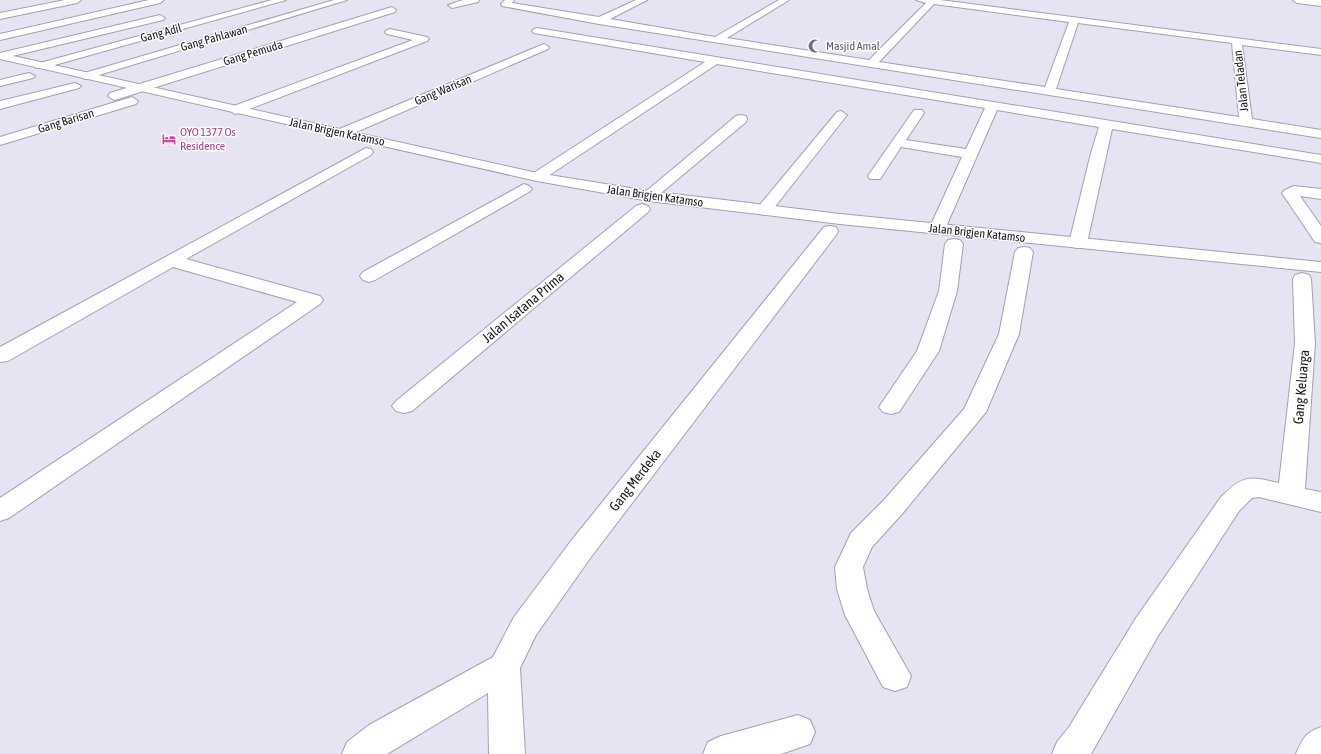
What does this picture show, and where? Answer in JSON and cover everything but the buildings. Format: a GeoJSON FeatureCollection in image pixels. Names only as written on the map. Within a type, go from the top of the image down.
{"type":"FeatureCollection","features":[{"type":"Feature","properties":{"kind":"street"},"geometry":{"type":"LineString","coordinates":[[0,16],[77,0]]}},
{"type":"Feature","properties":{"kind":"street"},"geometry":{"type":"LineString","coordinates":[[0,37],[160,0]]}},
{"type":"Feature","properties":{"kind":"street","name":"Gang Adil"},"geometry":{"type":"LineString","coordinates":[[0,83],[34,71],[282,0]]}},
{"type":"Feature","properties":{"kind":"street","name":"Gang Pahlawan"},"geometry":{"type":"LineString","coordinates":[[0,105],[343,0]]}},
{"type":"Feature","properties":{"kind":"street"},"geometry":{"type":"LineString","coordinates":[[452,5],[475,0]]}},
{"type":"Feature","properties":{"kind":"street"},"geometry":{"type":"LineString","coordinates":[[510,0],[504,4],[717,40],[1246,122]]}},
{"type":"Feature","properties":{"kind":"street"},"geometry":{"type":"LineString","coordinates":[[599,20],[643,0]]}},
{"type":"Feature","properties":{"kind":"street"},"geometry":{"type":"LineString","coordinates":[[717,40],[785,0]]}},
{"type":"Feature","properties":{"kind":"street"},"geometry":{"type":"LineString","coordinates":[[920,0],[1237,41]]}},
{"type":"Feature","properties":{"kind":"street"},"geometry":{"type":"LineString","coordinates":[[1296,0],[1321,3]]}},
{"type":"Feature","properties":{"kind":"street"},"geometry":{"type":"LineString","coordinates":[[29,1],[48,6]]}},
{"type":"Feature","properties":{"kind":"street"},"geometry":{"type":"LineString","coordinates":[[871,64],[934,1]]}},
{"type":"Feature","properties":{"kind":"street","name":"Gang Pemuda"},"geometry":{"type":"LineString","coordinates":[[136,94],[392,10]]}},
{"type":"Feature","properties":{"kind":"street"},"geometry":{"type":"LineString","coordinates":[[0,56],[174,15]]}},
{"type":"Feature","properties":{"kind":"street"},"geometry":{"type":"LineString","coordinates":[[1049,91],[1074,20]]}},
{"type":"Feature","properties":{"kind":"street"},"geometry":{"type":"LineString","coordinates":[[235,110],[424,39],[390,32]]}},
{"type":"Feature","properties":{"kind":"street"},"geometry":{"type":"LineString","coordinates":[[537,32],[1098,122],[1106,126],[1321,159]]}},
{"type":"Feature","properties":{"kind":"street","name":"Jalan Teladan"},"geometry":{"type":"LineString","coordinates":[[1321,52],[1237,41],[1246,122],[1321,134]]}},
{"type":"Feature","properties":{"kind":"street","name":"Gang Warisan"},"geometry":{"type":"LineString","coordinates":[[342,133],[544,46]]}},
{"type":"Feature","properties":{"kind":"street","name":"Jalan Brigjen Katamso"},"geometry":{"type":"LineString","coordinates":[[0,56],[34,71]]}},
{"type":"Feature","properties":{"kind":"street"},"geometry":{"type":"LineString","coordinates":[[537,177],[715,60]]}},
{"type":"Feature","properties":{"kind":"street","name":"Jalan Brigjen Katamso"},"geometry":{"type":"LineString","coordinates":[[0,70],[34,71],[80,81],[301,137],[524,189],[646,203],[830,232],[1091,259]]}},
{"type":"Feature","properties":{"kind":"street","name":"Jalan Brigjen Katamso"},"geometry":{"type":"LineString","coordinates":[[80,81],[114,96],[136,94],[235,110],[537,177],[646,203],[764,210],[937,229],[1321,267]]}},
{"type":"Feature","properties":{"kind":"street","name":"Gang Barisan"},"geometry":{"type":"LineString","coordinates":[[0,141],[136,94]]}},
{"type":"Feature","properties":{"kind":"street"},"geometry":{"type":"LineString","coordinates":[[937,229],[992,106]]}},
{"type":"Feature","properties":{"kind":"street"},"geometry":{"type":"LineString","coordinates":[[876,176],[918,113]]}},
{"type":"Feature","properties":{"kind":"street"},"geometry":{"type":"LineString","coordinates":[[764,210],[841,115]]}},
{"type":"Feature","properties":{"kind":"street","name":"Jalan Isatana Prima"},"geometry":{"type":"LineString","coordinates":[[404,406],[646,203],[741,119]]}},
{"type":"Feature","properties":{"kind":"street"},"geometry":{"type":"LineString","coordinates":[[1078,243],[1098,154],[1106,126]]}},
{"type":"Feature","properties":{"kind":"street"},"geometry":{"type":"LineString","coordinates":[[301,137],[319,128]]}},
{"type":"Feature","properties":{"kind":"street"},"geometry":{"type":"LineString","coordinates":[[899,143],[970,154]]}},
{"type":"Feature","properties":{"kind":"street"},"geometry":{"type":"LineString","coordinates":[[0,356],[366,152]]}},
{"type":"Feature","properties":{"kind":"street"},"geometry":{"type":"LineString","coordinates":[[370,276],[524,189]]}},
{"type":"Feature","properties":{"kind":"street"},"geometry":{"type":"LineString","coordinates":[[1321,194],[1294,191],[1290,193],[1321,238]]}},
{"type":"Feature","properties":{"kind":"street","name":"Gang Merdeka"},"geometry":{"type":"LineString","coordinates":[[507,754],[504,667],[524,626],[581,549],[830,232]]}},
{"type":"Feature","properties":{"kind":"street"},"geometry":{"type":"LineString","coordinates":[[891,407],[928,351],[948,291],[954,244]]}},
{"type":"Feature","properties":{"kind":"street"},"geometry":{"type":"LineString","coordinates":[[895,676],[860,615],[852,589],[850,568],[861,542],[974,412],[1009,334],[1024,252]]}},
{"type":"Feature","properties":{"kind":"street"},"geometry":{"type":"LineString","coordinates":[[0,511],[313,300],[172,261]]}},
{"type":"Feature","properties":{"kind":"street"},"geometry":{"type":"LineString","coordinates":[[1176,267],[1311,280]]}},
{"type":"Feature","properties":{"kind":"street","name":"Gang Keluarga"},"geometry":{"type":"LineString","coordinates":[[1291,495],[1311,280]]}},
{"type":"Feature","properties":{"kind":"street"},"geometry":{"type":"LineString","coordinates":[[1070,754],[1081,739],[1147,627],[1230,504],[1245,489],[1259,488],[1321,502]]}},
{"type":"Feature","properties":{"kind":"street"},"geometry":{"type":"LineString","coordinates":[[360,754],[380,737],[504,667]]}},
{"type":"Feature","properties":{"kind":"street"},"geometry":{"type":"LineString","coordinates":[[721,754],[798,732]]}},
{"type":"Feature","properties":{"kind":"street"},"geometry":{"type":"LineString","coordinates":[[1314,754],[1321,744]]}},
{"type":"Feature","properties":{"kind":"place","name":"Masjid Amal"},"geometry":{"type":"Point","coordinates":[815,46]}},
{"type":"Feature","properties":{"kind":"place","name":"OYO 1377 Os Residence"},"geometry":{"type":"Point","coordinates":[169,139]}}]}
